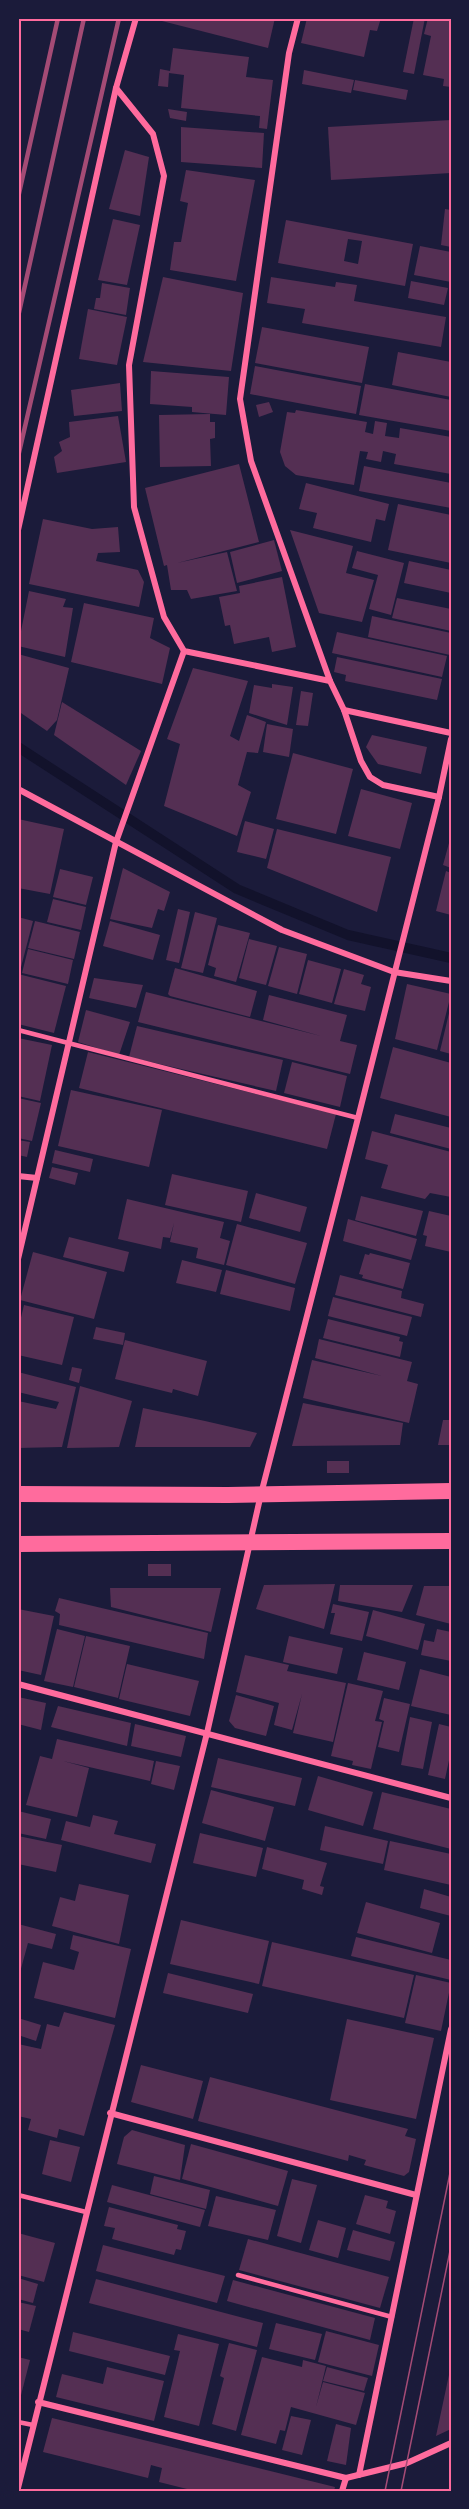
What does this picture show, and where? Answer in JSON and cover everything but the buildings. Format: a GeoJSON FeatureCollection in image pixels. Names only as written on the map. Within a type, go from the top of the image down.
{"type":"FeatureCollection","features":[{"type":"Feature","properties":{"kind":"highway"},"geometry":{"type":"LineString","coordinates":[[18,1494],[451,1491]]}},
{"type":"Feature","properties":{"kind":"highway"},"geometry":{"type":"LineString","coordinates":[[18,1544],[451,1541]]}},
{"type":"Feature","properties":{"kind":"street"},"geometry":{"type":"LineString","coordinates":[[18,530],[116,88],[135,18]]}},
{"type":"Feature","properties":{"kind":"street"},"geometry":{"type":"LineString","coordinates":[[298,18],[289,53],[240,399],[251,461],[361,761],[370,777],[383,785],[439,797]]}},
{"type":"Feature","properties":{"kind":"street"},"geometry":{"type":"LineString","coordinates":[[116,88],[153,134],[164,176],[129,365],[134,507],[164,617],[184,651],[330,681]]}},
{"type":"Feature","properties":{"kind":"street"},"geometry":{"type":"LineString","coordinates":[[18,1259],[117,840],[184,651]]}},
{"type":"Feature","properties":{"kind":"street"},"geometry":{"type":"LineString","coordinates":[[344,710],[451,733]]}},
{"type":"Feature","properties":{"kind":"street"},"geometry":{"type":"LineString","coordinates":[[18,2488],[110,2113],[207,1733],[261,1494],[439,797],[451,739]]}},
{"type":"Feature","properties":{"kind":"street"},"geometry":{"type":"LineString","coordinates":[[18,789],[282,930],[394,972],[451,981]]}},
{"type":"Feature","properties":{"kind":"street"},"geometry":{"type":"LineString","coordinates":[[18,1176],[37,1178]]}},
{"type":"Feature","properties":{"kind":"street"},"geometry":{"type":"LineString","coordinates":[[18,1684],[451,1798]]}},
{"type":"Feature","properties":{"kind":"street"},"geometry":{"type":"LineString","coordinates":[[359,2475],[451,2029]]}},
{"type":"Feature","properties":{"kind":"street"},"geometry":{"type":"LineString","coordinates":[[110,2113],[416,2195]]}},
{"type":"Feature","properties":{"kind":"street"},"geometry":{"type":"LineString","coordinates":[[38,2402],[345,2478],[407,2463],[451,2443]]}},
{"type":"Feature","properties":{"kind":"street"},"geometry":{"type":"LineString","coordinates":[[342,2491],[345,2478]]}},
{"type":"Feature","properties":{"kind":"lane"},"geometry":{"type":"LineString","coordinates":[[18,1030],[358,1118]]}},
{"type":"Feature","properties":{"kind":"lane"},"geometry":{"type":"LineString","coordinates":[[18,2195],[86,2212]]}},
{"type":"Feature","properties":{"kind":"lane"},"geometry":{"type":"LineString","coordinates":[[238,2275],[392,2317]]}},
{"type":"Feature","properties":{"kind":"lane"},"geometry":{"type":"LineString","coordinates":[[18,2422],[33,2425]]}},
{"type":"Feature","properties":{"kind":"waterway"},"geometry":{"type":"LineString","coordinates":[[18,747],[237,889],[348,935],[451,958]]}},
{"type":"Feature","properties":{"kind":"tram line"},"geometry":{"type":"LineString","coordinates":[[385,2491],[451,2168]]}},
{"type":"Feature","properties":{"kind":"tram line"},"geometry":{"type":"LineString","coordinates":[[401,2491],[451,2246]]}},
{"type":"Feature","properties":{"kind":"railway"},"geometry":{"type":"LineString","coordinates":[[18,198],[58,18]]}},
{"type":"Feature","properties":{"kind":"railway"},"geometry":{"type":"LineString","coordinates":[[18,317],[84,18]]}},
{"type":"Feature","properties":{"kind":"railway"},"geometry":{"type":"LineString","coordinates":[[18,457],[119,18]]}}]}
